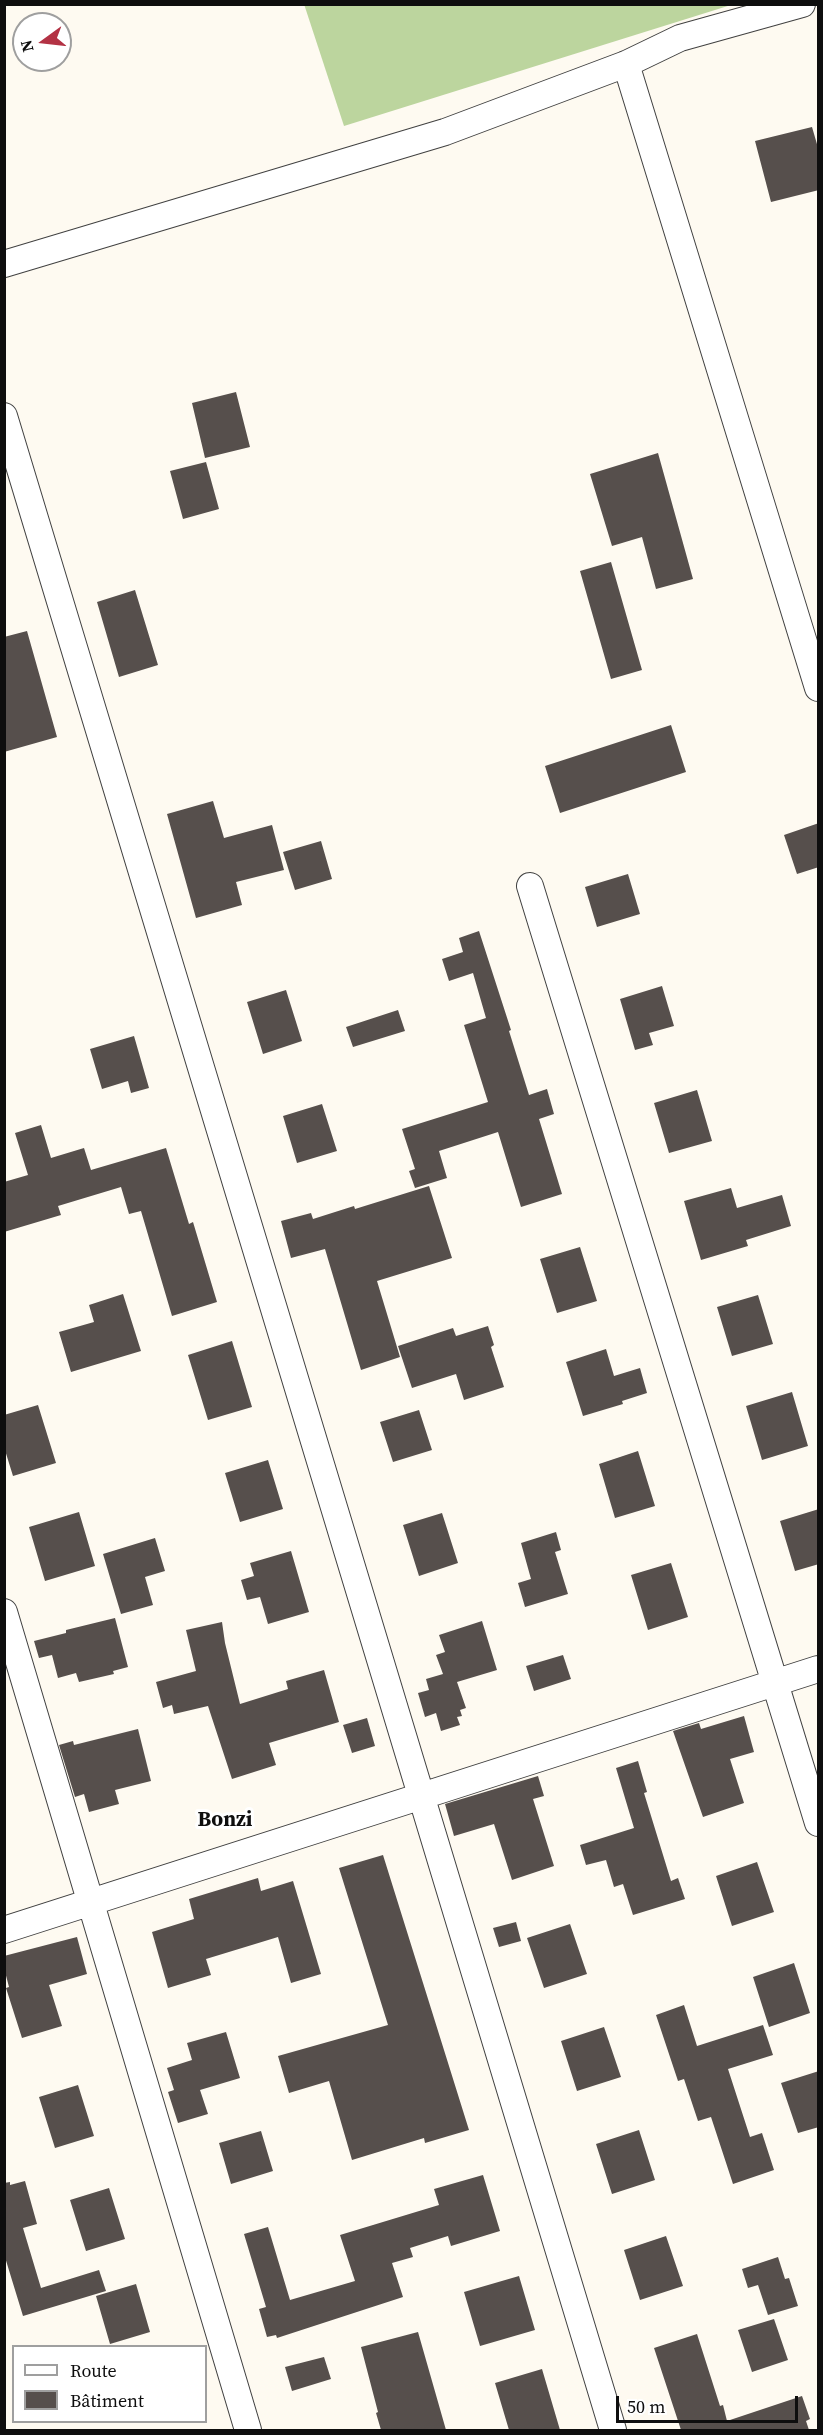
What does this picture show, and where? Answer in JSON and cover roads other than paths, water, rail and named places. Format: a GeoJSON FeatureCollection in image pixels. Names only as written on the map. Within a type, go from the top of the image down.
{"type":"FeatureCollection","features":[{"type":"Feature","properties":{"kind":"street"},"geometry":{"type":"LineString","coordinates":[[4,264],[445,132],[626,64],[680,38],[802,4]]}},
{"type":"Feature","properties":{"kind":"street"},"geometry":{"type":"LineString","coordinates":[[626,64],[819,688]]}},
{"type":"Feature","properties":{"kind":"street"},"geometry":{"type":"LineString","coordinates":[[4,416],[613,2430]]}},
{"type":"Feature","properties":{"kind":"street"},"geometry":{"type":"LineString","coordinates":[[530,886],[819,1823]]}},
{"type":"Feature","properties":{"kind":"street"},"geometry":{"type":"LineString","coordinates":[[4,1612],[248,2430]]}},
{"type":"Feature","properties":{"kind":"street"},"geometry":{"type":"LineString","coordinates":[[4,1930],[819,1669]]}},
{"type":"Feature","properties":{"kind":"district","name":"Bonzi"},"geometry":{"type":"Point","coordinates":[225,1821]}}]}
